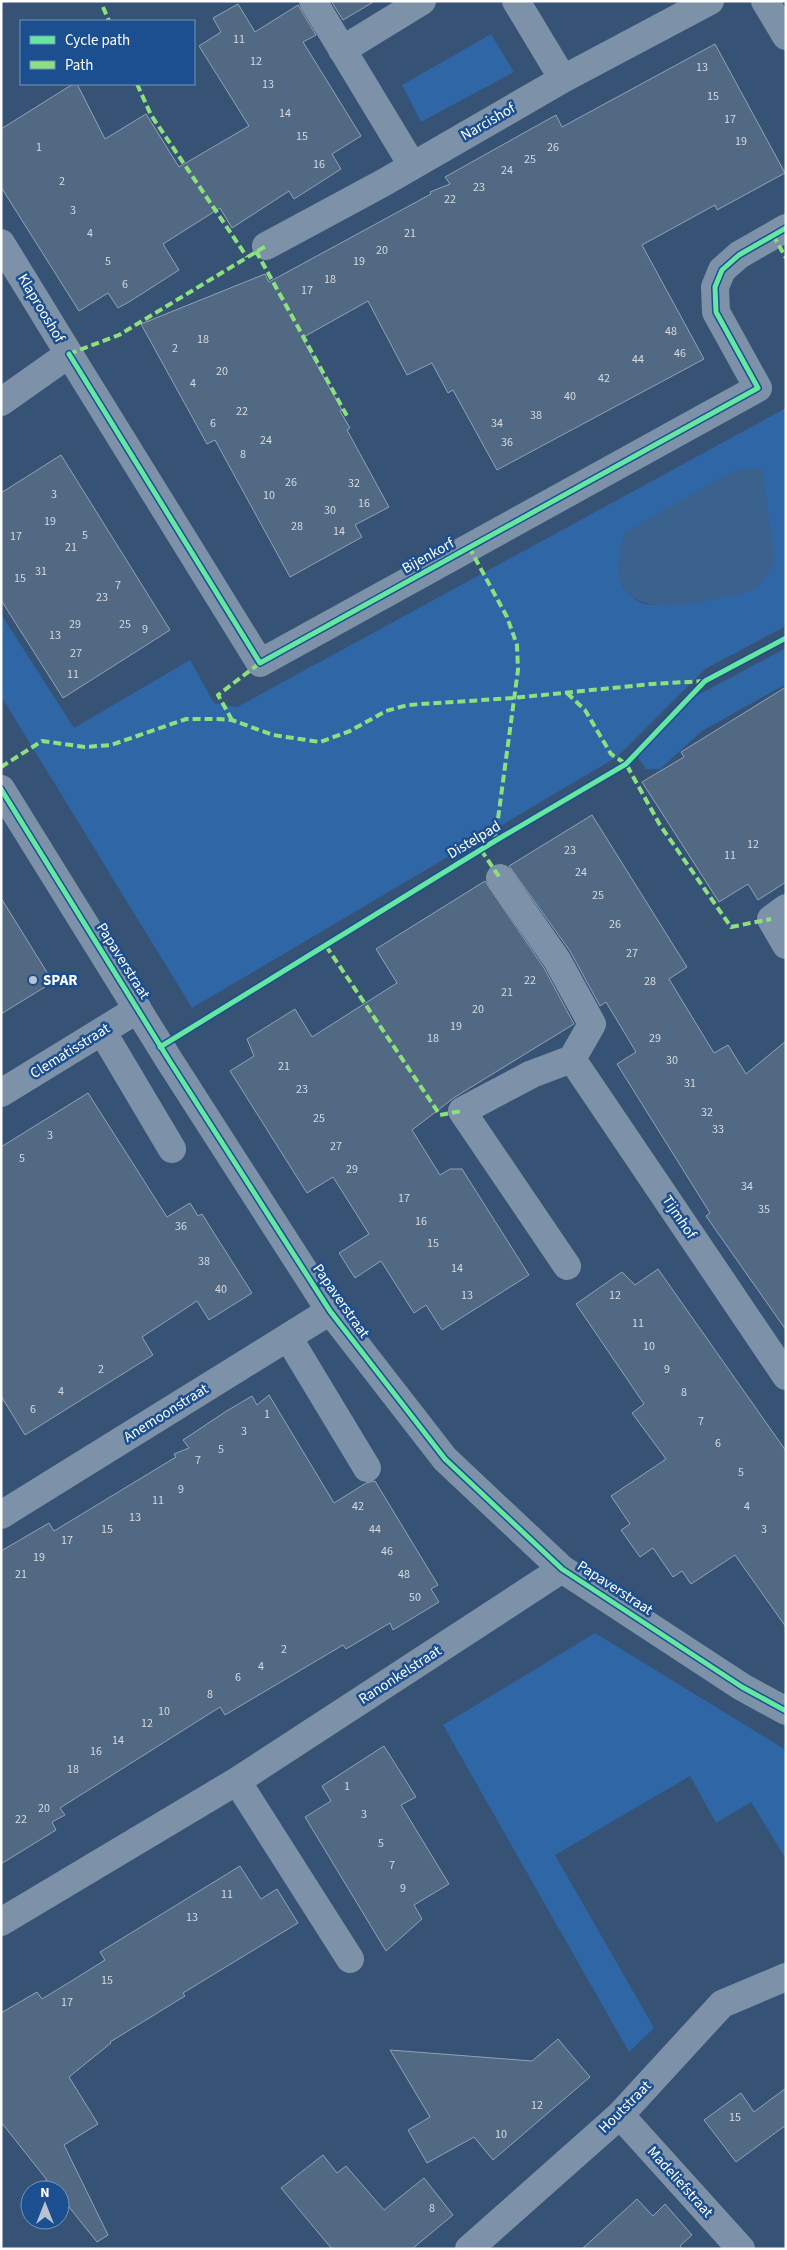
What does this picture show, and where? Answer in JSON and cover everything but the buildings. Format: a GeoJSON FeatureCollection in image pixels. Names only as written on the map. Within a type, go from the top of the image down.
{"type":"FeatureCollection","features":[{"type":"Feature","properties":{"kind":"street"},"geometry":{"type":"LineString","coordinates":[[313,1],[412,165]]}},
{"type":"Feature","properties":{"kind":"street"},"geometry":{"type":"LineString","coordinates":[[342,50],[422,1]]}},
{"type":"Feature","properties":{"kind":"street"},"geometry":{"type":"LineString","coordinates":[[516,1],[563,79]]}},
{"type":"Feature","properties":{"kind":"street","name":"Narcishof"},"geometry":{"type":"LineString","coordinates":[[266,246],[563,79],[710,1]]}},
{"type":"Feature","properties":{"kind":"street"},"geometry":{"type":"LineString","coordinates":[[765,1],[786,36]]}},
{"type":"Feature","properties":{"kind":"street","name":"Bijenkorf"},"geometry":{"type":"LineString","coordinates":[[69,354],[260,663],[758,388],[716,312],[715,287],[722,270],[739,255],[780,231]]}},
{"type":"Feature","properties":{"kind":"street","name":"Klaprooshof"},"geometry":{"type":"LineString","coordinates":[[1,243],[69,354],[1,402]]}},
{"type":"Feature","properties":{"kind":"street","name":"Papaverstraat"},"geometry":{"type":"LineString","coordinates":[[1,789],[330,1311],[445,1459],[562,1569],[742,1687],[786,1711]]}},
{"type":"Feature","properties":{"kind":"street"},"geometry":{"type":"LineString","coordinates":[[500,878],[557,960],[592,1024],[572,1059],[532,1074],[462,1111],[567,1266]]}},
{"type":"Feature","properties":{"kind":"street"},"geometry":{"type":"LineString","coordinates":[[786,908],[771,919],[786,945]]}},
{"type":"Feature","properties":{"kind":"street","name":"Clematisstraat"},"geometry":{"type":"LineString","coordinates":[[1,1093],[138,1009]]}},
{"type":"Feature","properties":{"kind":"street"},"geometry":{"type":"LineString","coordinates":[[102,1031],[172,1149]]}},
{"type":"Feature","properties":{"kind":"street","name":"Tijmhof"},"geometry":{"type":"LineString","coordinates":[[572,1059],[786,1376]]}},
{"type":"Feature","properties":{"kind":"street","name":"Anemoonstraat"},"geometry":{"type":"LineString","coordinates":[[1,1515],[330,1311]]}},
{"type":"Feature","properties":{"kind":"street"},"geometry":{"type":"LineString","coordinates":[[288,1337],[367,1468]]}},
{"type":"Feature","properties":{"kind":"street","name":"Ranonkelstraat"},"geometry":{"type":"LineString","coordinates":[[1,1922],[237,1781],[562,1569]]}},
{"type":"Feature","properties":{"kind":"street"},"geometry":{"type":"LineString","coordinates":[[237,1781],[350,1959]]}},
{"type":"Feature","properties":{"kind":"street","name":"Houtstraat"},"geometry":{"type":"LineString","coordinates":[[469,2249],[620,2115],[722,2004],[786,1977]]}},
{"type":"Feature","properties":{"kind":"street","name":"Madeliefstraat"},"geometry":{"type":"LineString","coordinates":[[620,2115],[741,2249]]}},
{"type":"Feature","properties":{"kind":"shaded area"},"geometry":{"type":"Polygon","coordinates":[[[491,34],[514,72],[421,122],[402,85],[491,34]]]}},
{"type":"Feature","properties":{"kind":"shaded area"},"geometry":{"type":"Polygon","coordinates":[[[786,408],[786,626],[705,669],[617,757],[192,1008],[1,696],[1,614],[74,728],[190,660],[214,703],[237,707],[786,408]],[[775,561],[622,585],[638,601],[655,605],[716,597],[757,588],[775,561]]]}},
{"type":"Feature","properties":{"kind":"shaded area"},"geometry":{"type":"Polygon","coordinates":[[[752,468],[762,470],[775,561],[758,587],[728,597],[667,606],[640,601],[629,594],[622,583],[618,567],[624,533],[732,472],[752,468]]]}},
{"type":"Feature","properties":{"kind":"shaded area"},"geometry":{"type":"Polygon","coordinates":[[[786,648],[786,684],[702,731],[660,769],[646,769],[634,752],[692,698],[786,648]]]}},
{"type":"Feature","properties":{"kind":"shaded area"},"geometry":{"type":"Polygon","coordinates":[[[595,1633],[786,1750],[786,1855],[784,1856],[751,1802],[716,1823],[690,1776],[555,1855],[654,2028],[629,2052],[443,1725],[595,1633]]]}},
{"type":"Feature","properties":{"kind":"marked path"},"geometry":{"type":"LineString","coordinates":[[103,7],[109,20]]}},
{"type":"Feature","properties":{"kind":"marked path"},"geometry":{"type":"LineString","coordinates":[[137,85],[151,115],[247,257]]}},
{"type":"Feature","properties":{"kind":"marked path"},"geometry":{"type":"LineString","coordinates":[[773,235],[786,258]]}},
{"type":"Feature","properties":{"kind":"marked path"},"geometry":{"type":"LineString","coordinates":[[69,354],[119,335],[266,246]]}},
{"type":"Feature","properties":{"kind":"marked path"},"geometry":{"type":"LineString","coordinates":[[256,251],[347,416]]}},
{"type":"Feature","properties":{"kind":"marked path"},"geometry":{"type":"LineString","coordinates":[[469,547],[507,617],[517,645],[518,670],[495,841]]}},
{"type":"Feature","properties":{"kind":"marked path"},"geometry":{"type":"LineString","coordinates":[[232,720],[218,695],[260,663]]}},
{"type":"Feature","properties":{"kind":"marked path"},"geometry":{"type":"LineString","coordinates":[[1,767],[42,741],[85,747],[111,745],[186,719],[232,720],[273,735],[320,742],[350,731],[386,711],[408,705],[513,698],[652,684],[704,681]]}},
{"type":"Feature","properties":{"kind":"marked path"},"geometry":{"type":"LineString","coordinates":[[567,693],[585,710],[611,754],[626,764],[660,825],[731,927],[771,919]]}},
{"type":"Feature","properties":{"kind":"marked path"},"geometry":{"type":"LineString","coordinates":[[481,850],[500,878]]}},
{"type":"Feature","properties":{"kind":"marked path"},"geometry":{"type":"LineString","coordinates":[[326,946],[440,1115],[462,1111]]}},
{"type":"Feature","properties":{"kind":"cycle path"},"geometry":{"type":"LineString","coordinates":[[69,354],[260,663],[758,388],[716,312],[715,287],[722,270],[739,255],[786,228]]}},
{"type":"Feature","properties":{"kind":"cycle path","name":"Distelpad"},"geometry":{"type":"LineString","coordinates":[[160,1047],[495,841],[626,764],[705,681],[786,638]]}},
{"type":"Feature","properties":{"kind":"cycle path"},"geometry":{"type":"LineString","coordinates":[[1,789],[169,1060],[330,1311],[445,1459],[562,1569],[742,1687],[786,1711]]}},
{"type":"Feature","properties":{"kind":"place","name":"SPAR"},"geometry":{"type":"Point","coordinates":[33,980]}}]}
